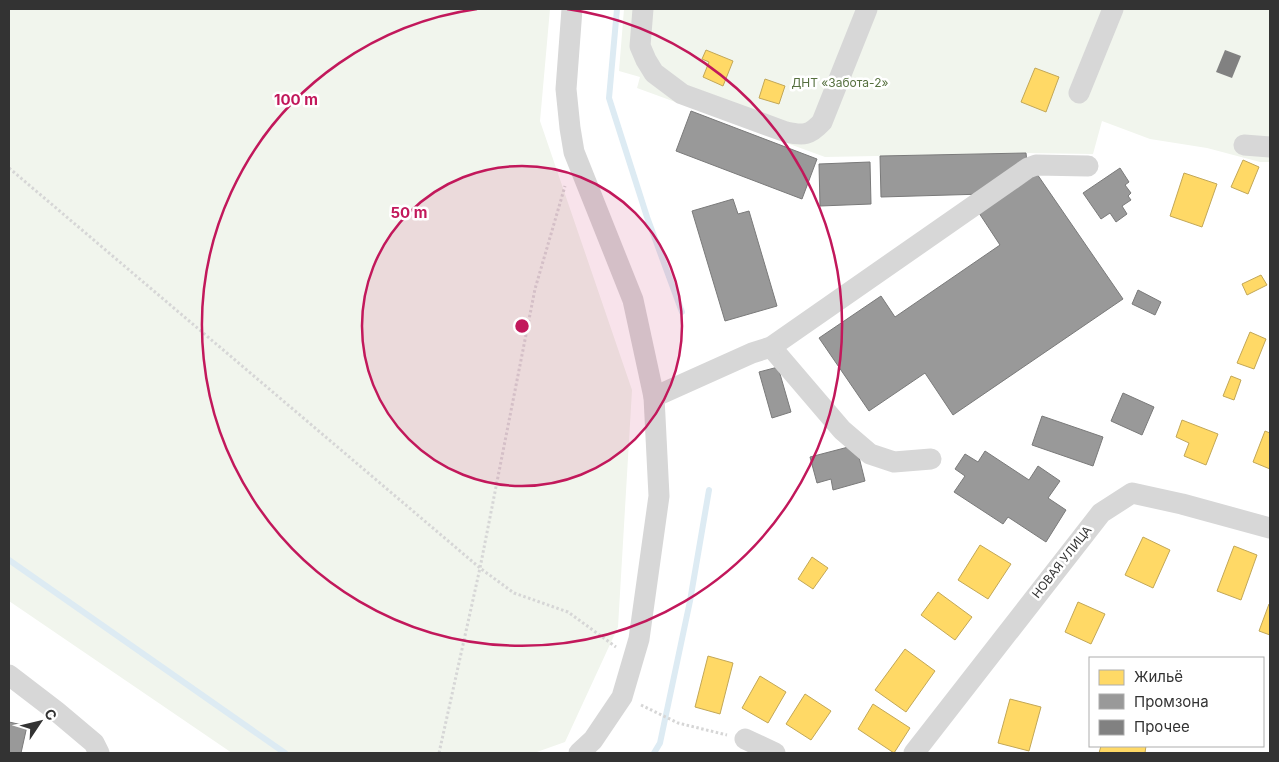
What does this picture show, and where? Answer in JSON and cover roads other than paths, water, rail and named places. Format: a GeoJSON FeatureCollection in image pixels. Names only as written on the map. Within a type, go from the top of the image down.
{"type":"FeatureCollection","features":[{"type":"Feature","properties":{"kind":"street"},"geometry":{"type":"LineString","coordinates":[[572,9],[566,89],[574,152],[633,300],[654,397],[659,496],[639,639],[622,697],[593,740],[579,753]]}},
{"type":"Feature","properties":{"kind":"street"},"geometry":{"type":"LineString","coordinates":[[643,9],[640,46],[654,73],[682,94],[799,135],[814,131],[822,122],[867,9]]}},
{"type":"Feature","properties":{"kind":"street"},"geometry":{"type":"LineString","coordinates":[[1079,93],[1113,9]]}},
{"type":"Feature","properties":{"kind":"street"},"geometry":{"type":"LineString","coordinates":[[1244,145],[1270,147]]}},
{"type":"Feature","properties":{"kind":"street"},"geometry":{"type":"LineString","coordinates":[[654,397],[752,353],[771,348],[1028,168],[1036,165],[1088,166]]}},
{"type":"Feature","properties":{"kind":"street"},"geometry":{"type":"LineString","coordinates":[[771,348],[842,430],[870,454],[894,462],[931,459]]}},
{"type":"Feature","properties":{"kind":"street","name":"НОВАЯ УЛИЦА"},"geometry":{"type":"LineString","coordinates":[[914,753],[1101,513],[1132,493],[1182,504],[1270,528]]}},
{"type":"Feature","properties":{"kind":"street"},"geometry":{"type":"LineString","coordinates":[[9,675],[94,743],[99,753]]}},
{"type":"Feature","properties":{"kind":"street"},"geometry":{"type":"LineString","coordinates":[[745,739],[775,753]]}},
{"type":"Feature","properties":{"kind":"waterway"},"geometry":{"type":"LineString","coordinates":[[617,9],[609,98],[647,217],[682,312]]}},
{"type":"Feature","properties":{"kind":"waterway"},"geometry":{"type":"LineString","coordinates":[[654,753],[660,743],[690,601],[709,490]]}},
{"type":"Feature","properties":{"kind":"waterway"},"geometry":{"type":"LineString","coordinates":[[9,560],[285,753]]}},
{"type":"Feature","properties":{"kind":"park label","name":"ДНТ «Забота-2»"},"geometry":{"type":"Point","coordinates":[840,83]}}]}
